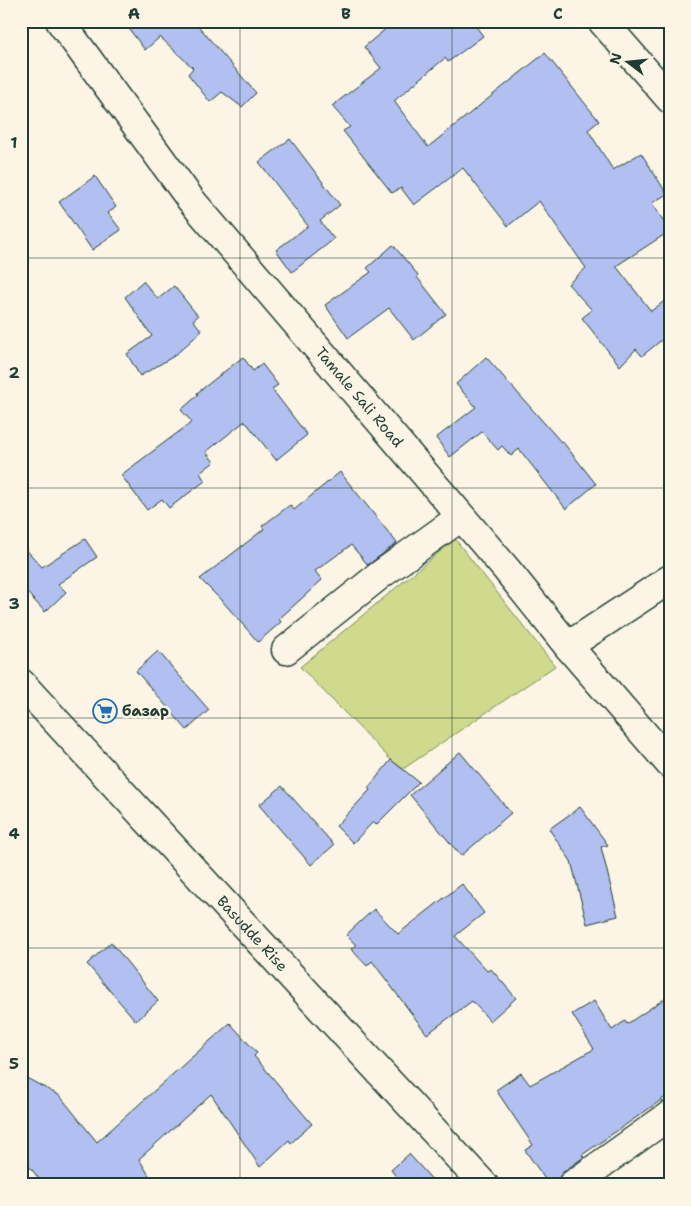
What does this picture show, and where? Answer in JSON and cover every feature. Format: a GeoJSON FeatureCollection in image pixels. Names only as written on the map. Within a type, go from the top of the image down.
{"type":"FeatureCollection","features":[{"type":"Feature","properties":{"kind":"street","name":"Tamale Sali Road"},"geometry":{"type":"LineString","coordinates":[[60,21],[191,200],[670,764]]}},
{"type":"Feature","properties":{"kind":"street"},"geometry":{"type":"LineString","coordinates":[[602,21],[670,99]]}},
{"type":"Feature","properties":{"kind":"street"},"geometry":{"type":"LineString","coordinates":[[286,650],[380,575],[461,517]]}},
{"type":"Feature","properties":{"kind":"street"},"geometry":{"type":"LineString","coordinates":[[568,646],[670,579]]}},
{"type":"Feature","properties":{"kind":"street","name":"Basudde Rise"},"geometry":{"type":"LineString","coordinates":[[21,683],[484,1185]]}},
{"type":"Feature","properties":{"kind":"street"},"geometry":{"type":"LineString","coordinates":[[572,1185],[670,1115]]}},
{"type":"Feature","properties":{"kind":"green space"},"geometry":{"type":"Polygon","coordinates":[[[455,539],[555,666],[403,769],[391,760],[300,667],[455,539]]]}},
{"type":"Feature","properties":{"kind":"building"},"geometry":{"type":"Polygon","coordinates":[[[123,21],[194,21],[256,93],[242,107],[222,92],[210,102],[188,74],[193,68],[160,37],[145,50],[123,21]]]}},
{"type":"Feature","properties":{"kind":"building"},"geometry":{"type":"Polygon","coordinates":[[[395,21],[472,21],[483,36],[448,62],[445,58],[394,101],[428,147],[545,53],[599,121],[588,130],[613,170],[641,153],[667,194],[652,203],[670,231],[616,266],[651,311],[670,297],[670,333],[642,356],[636,349],[620,366],[582,318],[592,310],[568,284],[586,268],[539,201],[508,226],[463,168],[414,205],[401,188],[392,193],[343,131],[350,127],[332,106],[381,68],[364,47],[395,21]]]}},
{"type":"Feature","properties":{"kind":"building"},"geometry":{"type":"Polygon","coordinates":[[[290,139],[340,205],[320,221],[334,239],[292,272],[276,250],[308,226],[259,162],[290,139]]]}},
{"type":"Feature","properties":{"kind":"building"},"geometry":{"type":"Polygon","coordinates":[[[95,176],[116,207],[108,213],[121,230],[92,250],[59,202],[95,176]]]}},
{"type":"Feature","properties":{"kind":"building"},"geometry":{"type":"Polygon","coordinates":[[[393,245],[418,275],[417,277],[446,314],[414,340],[389,308],[348,338],[325,305],[371,272],[367,268],[393,245]]]}},
{"type":"Feature","properties":{"kind":"building"},"geometry":{"type":"Polygon","coordinates":[[[143,281],[158,299],[174,286],[198,316],[193,320],[202,331],[174,356],[140,376],[127,354],[152,336],[125,297],[143,281]]]}},
{"type":"Feature","properties":{"kind":"building"},"geometry":{"type":"Polygon","coordinates":[[[243,357],[253,371],[262,364],[278,385],[272,389],[307,435],[276,460],[245,421],[206,452],[214,462],[200,473],[205,481],[169,508],[162,499],[147,510],[121,475],[192,422],[181,410],[198,395],[197,393],[243,357]]]}},
{"type":"Feature","properties":{"kind":"building"},"geometry":{"type":"Polygon","coordinates":[[[486,357],[562,441],[596,484],[566,509],[519,449],[511,456],[502,446],[498,450],[482,432],[450,457],[436,438],[476,407],[456,384],[486,357]]]}},
{"type":"Feature","properties":{"kind":"building"},"geometry":{"type":"Polygon","coordinates":[[[340,472],[397,543],[368,565],[351,545],[315,571],[322,580],[279,619],[281,622],[258,642],[200,579],[264,529],[262,526],[290,505],[294,510],[340,472]]]}},
{"type":"Feature","properties":{"kind":"building"},"geometry":{"type":"Polygon","coordinates":[[[85,539],[97,557],[58,584],[66,592],[45,612],[21,586],[21,544],[42,567],[85,539]]]}},
{"type":"Feature","properties":{"kind":"building"},"geometry":{"type":"Polygon","coordinates":[[[158,651],[209,710],[187,730],[136,671],[158,651]]]}},
{"type":"Feature","properties":{"kind":"building"},"geometry":{"type":"Polygon","coordinates":[[[460,752],[511,813],[461,856],[410,795],[460,752]]]}},
{"type":"Feature","properties":{"kind":"building"},"geometry":{"type":"Polygon","coordinates":[[[391,760],[419,782],[376,825],[373,822],[353,843],[336,826],[370,790],[368,788],[391,760]]]}},
{"type":"Feature","properties":{"kind":"building"},"geometry":{"type":"Polygon","coordinates":[[[282,786],[334,845],[311,865],[259,805],[282,786]]]}},
{"type":"Feature","properties":{"kind":"building"},"geometry":{"type":"Polygon","coordinates":[[[580,807],[608,845],[601,847],[618,916],[587,924],[571,861],[549,829],[580,807]]]}},
{"type":"Feature","properties":{"kind":"building"},"geometry":{"type":"Polygon","coordinates":[[[462,884],[484,913],[455,936],[487,971],[491,969],[516,998],[490,1021],[472,1001],[427,1034],[372,961],[367,966],[351,949],[356,945],[346,935],[374,909],[398,934],[462,884]]]}},
{"type":"Feature","properties":{"kind":"building"},"geometry":{"type":"Polygon","coordinates":[[[111,942],[158,1001],[136,1021],[87,964],[111,942]]]}},
{"type":"Feature","properties":{"kind":"building"},"geometry":{"type":"Polygon","coordinates":[[[670,995],[670,1094],[582,1155],[584,1157],[563,1172],[558,1180],[549,1185],[525,1150],[533,1145],[496,1090],[521,1073],[530,1085],[594,1049],[572,1014],[594,1001],[612,1030],[625,1021],[627,1024],[670,995]]]}},
{"type":"Feature","properties":{"kind":"building"},"geometry":{"type":"Polygon","coordinates":[[[230,1023],[257,1053],[254,1056],[312,1124],[291,1143],[289,1140],[260,1167],[211,1094],[139,1159],[155,1185],[44,1185],[21,1156],[21,1075],[60,1096],[97,1142],[230,1023]]]}},
{"type":"Feature","properties":{"kind":"building"},"geometry":{"type":"Polygon","coordinates":[[[409,1154],[437,1185],[403,1185],[391,1170],[409,1154]]]}},
{"type":"Feature","properties":{"kind":"place","name":"базар"},"geometry":{"type":"Point","coordinates":[105,711]}}]}
